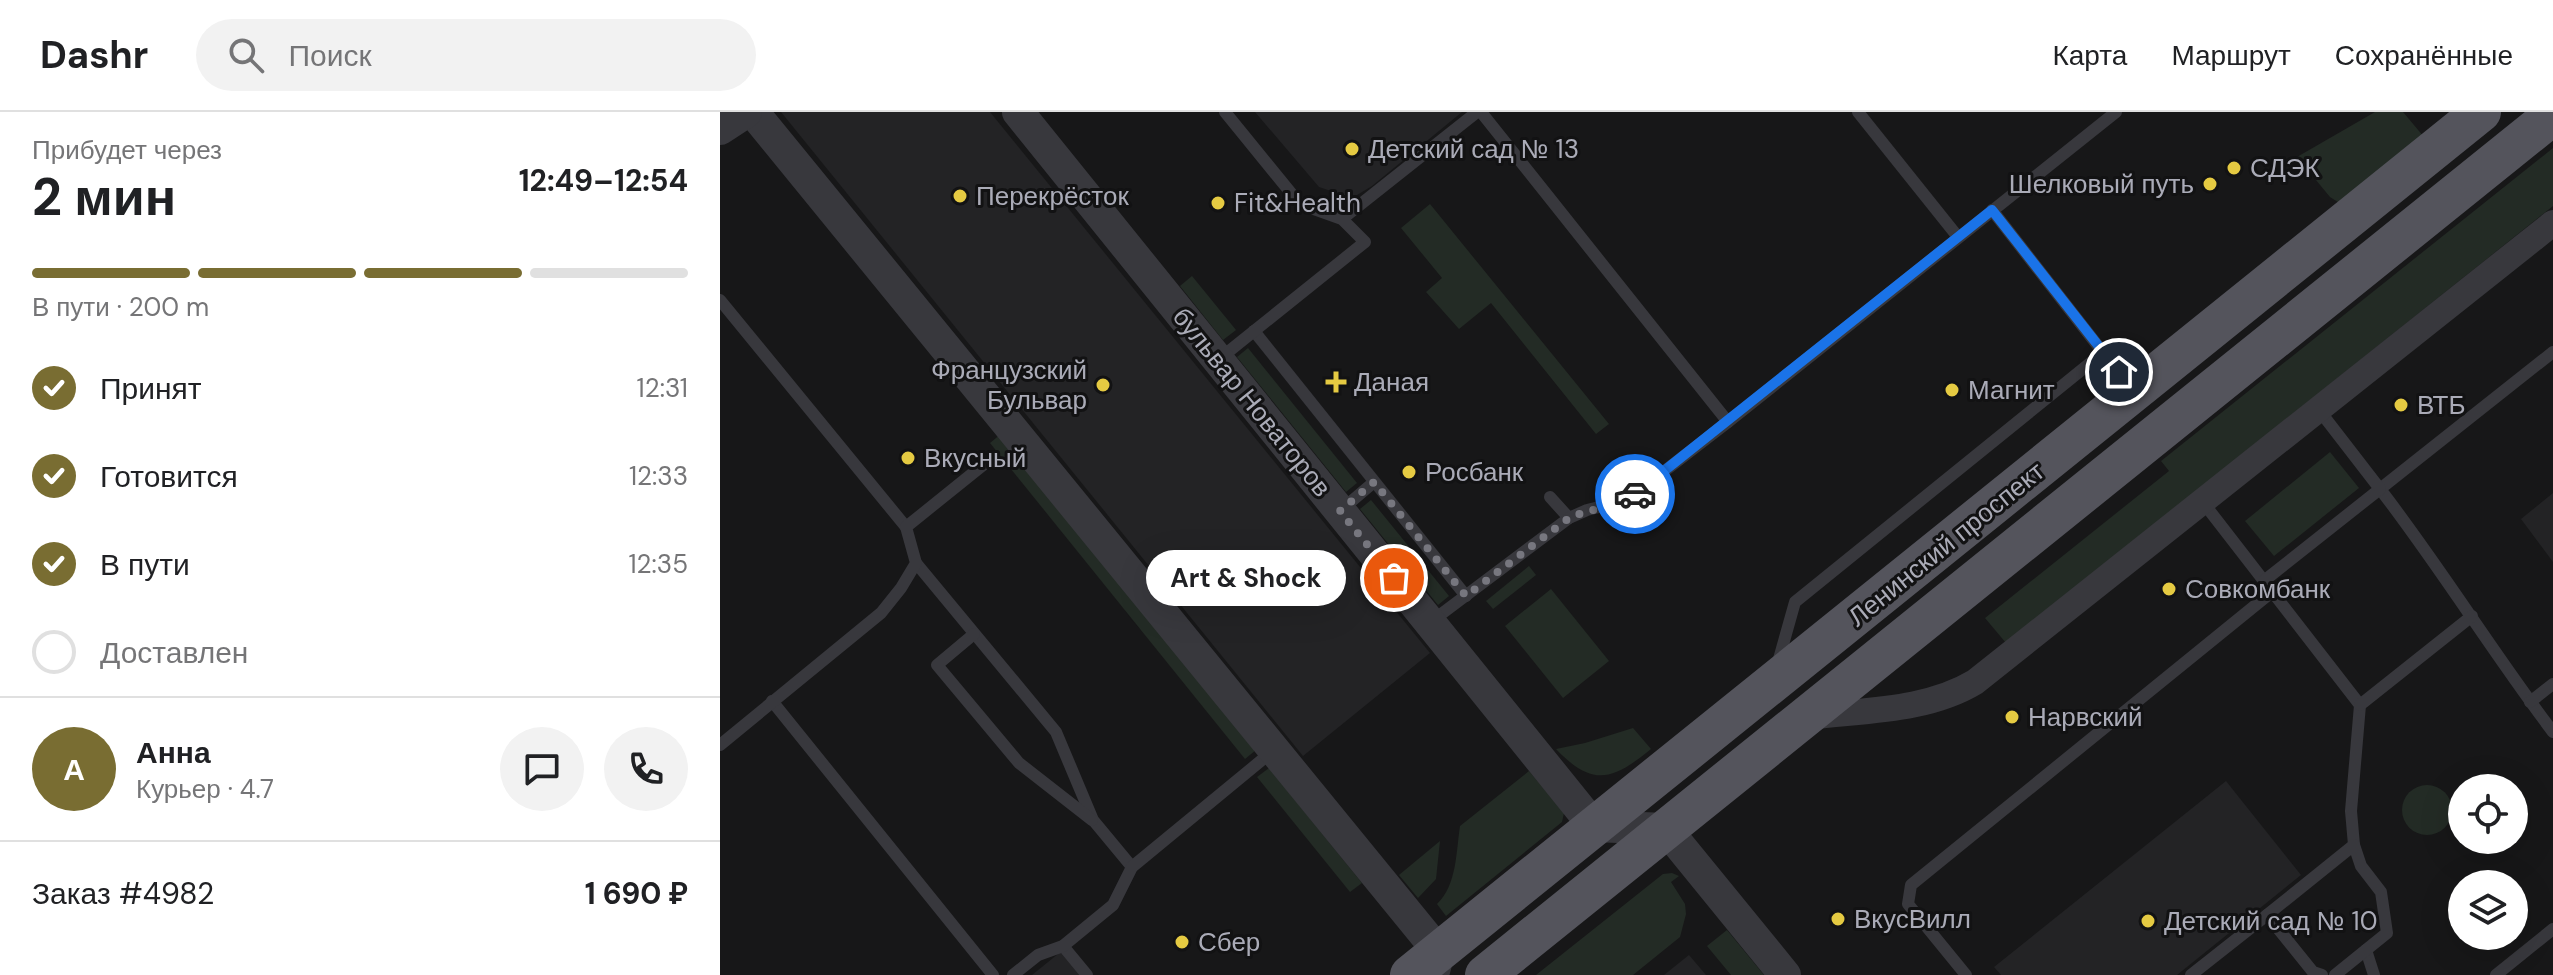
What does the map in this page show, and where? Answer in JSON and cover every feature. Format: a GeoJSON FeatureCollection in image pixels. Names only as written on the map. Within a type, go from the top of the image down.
{"type":"FeatureCollection","features":[{"type":"Feature","properties":{"kind":"main road","name":"Ленинский проспект"},"geometry":{"type":"LineString","coordinates":[[1435,969],[1594,826],[2481,112]]}},
{"type":"Feature","properties":{"kind":"main road","name":"Ленинский проспект"},"geometry":{"type":"LineString","coordinates":[[1485,975],[2553,115]]}},
{"type":"Feature","properties":{"kind":"main road"},"geometry":{"type":"LineString","coordinates":[[1594,826],[1624,863]]}},
{"type":"Feature","properties":{"kind":"street"},"geometry":{"type":"LineString","coordinates":[[720,129],[746,112]]}},
{"type":"Feature","properties":{"kind":"street"},"geometry":{"type":"LineString","coordinates":[[753,112],[1274,750],[1435,969]]}},
{"type":"Feature","properties":{"kind":"street","name":"бульвар Новаторов"},"geometry":{"type":"LineString","coordinates":[[1018,112],[1594,826]]}},
{"type":"Feature","properties":{"kind":"street"},"geometry":{"type":"LineString","coordinates":[[1804,717],[1899,706],[1946,697],[1960,691],[2553,223]]}},
{"type":"Feature","properties":{"kind":"street"},"geometry":{"type":"LineString","coordinates":[[1594,826],[1666,829],[1785,975]]}},
{"type":"Feature","properties":{"kind":"lane"},"geometry":{"type":"LineString","coordinates":[[1218,360],[1365,242],[1342,219],[1300,204],[1225,112]]}},
{"type":"Feature","properties":{"kind":"lane"},"geometry":{"type":"LineString","coordinates":[[1342,219],[1479,112],[1728,422]]}},
{"type":"Feature","properties":{"kind":"lane"},"geometry":{"type":"LineString","coordinates":[[1858,112],[1958,237]]}},
{"type":"Feature","properties":{"kind":"lane"},"geometry":{"type":"LineString","coordinates":[[1430,623],[1569,518],[1627,500],[2116,112]]}},
{"type":"Feature","properties":{"kind":"lane"},"geometry":{"type":"LineString","coordinates":[[1992,210],[2134,392]]}},
{"type":"Feature","properties":{"kind":"lane"},"geometry":{"type":"LineString","coordinates":[[720,300],[906,527],[916,563],[1056,732],[1093,820]]}},
{"type":"Feature","properties":{"kind":"lane"},"geometry":{"type":"LineString","coordinates":[[1254,331],[1466,596]]}},
{"type":"Feature","properties":{"kind":"lane"},"geometry":{"type":"LineString","coordinates":[[1772,683],[1795,602],[2105,351]]}},
{"type":"Feature","properties":{"kind":"lane"},"geometry":{"type":"LineString","coordinates":[[2265,580],[2553,352]]}},
{"type":"Feature","properties":{"kind":"lane"},"geometry":{"type":"LineString","coordinates":[[2319,410],[2425,547],[2485,639],[2553,732]]}},
{"type":"Feature","properties":{"kind":"lane"},"geometry":{"type":"LineString","coordinates":[[906,527],[988,461]]}},
{"type":"Feature","properties":{"kind":"lane"},"geometry":{"type":"LineString","coordinates":[[1340,511],[1374,482]]}},
{"type":"Feature","properties":{"kind":"lane"},"geometry":{"type":"LineString","coordinates":[[1550,497],[1569,518]]}},
{"type":"Feature","properties":{"kind":"lane"},"geometry":{"type":"LineString","coordinates":[[2202,501],[2360,705],[2351,811],[2354,845],[2361,866],[2381,892],[2387,933],[2335,975]]}},
{"type":"Feature","properties":{"kind":"lane"},"geometry":{"type":"LineString","coordinates":[[720,745],[881,613],[916,563]]}},
{"type":"Feature","properties":{"kind":"lane"},"geometry":{"type":"LineString","coordinates":[[1966,975],[1908,904],[1911,885],[2273,591]]}},
{"type":"Feature","properties":{"kind":"lane"},"geometry":{"type":"LineString","coordinates":[[2360,705],[2472,616]]}},
{"type":"Feature","properties":{"kind":"lane"},"geometry":{"type":"LineString","coordinates":[[974,634],[937,665],[1019,763],[1093,820],[1132,867]]}},
{"type":"Feature","properties":{"kind":"lane"},"geometry":{"type":"LineString","coordinates":[[2530,702],[2553,684]]}},
{"type":"Feature","properties":{"kind":"lane"},"geometry":{"type":"LineString","coordinates":[[772,701],[993,975]]}},
{"type":"Feature","properties":{"kind":"lane"},"geometry":{"type":"LineString","coordinates":[[1013,975],[1038,955],[1063,946],[1113,905],[1132,867],[1274,750]]}},
{"type":"Feature","properties":{"kind":"lane"},"geometry":{"type":"LineString","coordinates":[[2191,975],[2354,845]]}},
{"type":"Feature","properties":{"kind":"lane"},"geometry":{"type":"LineString","coordinates":[[2267,915],[2313,972],[2322,975]]}},
{"type":"Feature","properties":{"kind":"lane"},"geometry":{"type":"LineString","coordinates":[[2496,975],[2553,929]]}},
{"type":"Feature","properties":{"kind":"lane"},"geometry":{"type":"LineString","coordinates":[[1063,946],[1087,975]]}},
{"type":"Feature","properties":{"kind":"lane"},"geometry":{"type":"LineString","coordinates":[[2366,950],[2374,975]]}},
{"type":"Feature","properties":{"kind":"shaded area","name":"Французский Бульвар"},"geometry":{"type":"Polygon","coordinates":[[[781,112],[990,112],[1430,653],[1303,756],[781,112]]]}},
{"type":"Feature","properties":{"kind":"shaded area","name":"Детский сад № 13"},"geometry":{"type":"Polygon","coordinates":[[[1255,112],[1462,112],[1372,186],[1352,198],[1319,187],[1255,112]]]}},
{"type":"Feature","properties":{"kind":"shaded area"},"geometry":{"type":"Polygon","coordinates":[[[2375,112],[2403,112],[2424,137],[2341,204],[2330,197],[2297,157],[2375,112]]]}},
{"type":"Feature","properties":{"kind":"shaded area"},"geometry":{"type":"Polygon","coordinates":[[[2553,148],[2553,206],[2006,643],[1985,618],[2169,471],[2161,461],[2553,148]]]}},
{"type":"Feature","properties":{"kind":"shaded area"},"geometry":{"type":"Polygon","coordinates":[[[1430,204],[1609,424],[1596,434],[1491,303],[1459,329],[1426,292],[1442,278],[1401,228],[1430,204]]]}},
{"type":"Feature","properties":{"kind":"shaded area"},"geometry":{"type":"Polygon","coordinates":[[[1192,276],[1236,330],[1223,340],[1180,286],[1192,276]]]}},
{"type":"Feature","properties":{"kind":"shaded area"},"geometry":{"type":"Polygon","coordinates":[[[1248,348],[1357,483],[1346,492],[1237,357],[1248,348]]]}},
{"type":"Feature","properties":{"kind":"shaded area"},"geometry":{"type":"Polygon","coordinates":[[[1002,433],[1256,750],[1245,759],[990,443],[1002,433]]]}},
{"type":"Feature","properties":{"kind":"shaded area"},"geometry":{"type":"Polygon","coordinates":[[[2330,452],[2359,488],[2274,556],[2245,521],[2330,452]]]}},
{"type":"Feature","properties":{"kind":"shaded area"},"geometry":{"type":"Polygon","coordinates":[[[2553,493],[2553,562],[2521,519],[2553,493]]]}},
{"type":"Feature","properties":{"kind":"shaded area"},"geometry":{"type":"Polygon","coordinates":[[[1371,500],[1449,596],[1438,605],[1360,509],[1371,500]]]}},
{"type":"Feature","properties":{"kind":"shaded area"},"geometry":{"type":"Polygon","coordinates":[[[1529,566],[1536,575],[1493,609],[1486,601],[1529,566]]]}},
{"type":"Feature","properties":{"kind":"shaded area"},"geometry":{"type":"Polygon","coordinates":[[[1551,589],[1609,661],[1563,698],[1505,626],[1551,589]]]}},
{"type":"Feature","properties":{"kind":"shaded area"},"geometry":{"type":"Polygon","coordinates":[[[1633,728],[1651,749],[1614,773],[1592,774],[1581,770],[1556,749],[1585,743],[1633,728]]]}},
{"type":"Feature","properties":{"kind":"shaded area"},"geometry":{"type":"Polygon","coordinates":[[[1269,768],[1362,883],[1350,892],[1257,777],[1269,768]]]}},
{"type":"Feature","properties":{"kind":"shaded area"},"geometry":{"type":"Polygon","coordinates":[[[1529,771],[1564,813],[1562,822],[1446,916],[1437,904],[1452,878],[1460,826],[1529,771]]]}},
{"type":"Feature","properties":{"kind":"shaded area","name":"Детский сад № 10"},"geometry":{"type":"Polygon","coordinates":[[[2226,781],[2301,875],[2177,975],[2001,975],[1994,967],[2226,781]]]}},
{"type":"Feature","properties":{"kind":"shaded area"},"geometry":{"type":"Polygon","coordinates":[[[2427,785],[2445,792],[2448,797],[2448,823],[2445,828],[2427,835],[2409,828],[2402,810],[2409,792],[2427,785]]]}},
{"type":"Feature","properties":{"kind":"shaded area"},"geometry":{"type":"Polygon","coordinates":[[[1440,841],[1436,879],[1418,898],[1399,875],[1440,841]]]}},
{"type":"Feature","properties":{"kind":"shaded area"},"geometry":{"type":"Polygon","coordinates":[[[1663,874],[1679,876],[1671,882],[1685,904],[1686,914],[1680,937],[1633,975],[1536,975],[1663,874]]]}},
{"type":"Feature","properties":{"kind":"shaded area"},"geometry":{"type":"Polygon","coordinates":[[[1727,930],[1764,975],[1731,975],[1707,946],[1727,930]]]}},
{"type":"Feature","properties":{"kind":"shaded area"},"geometry":{"type":"Polygon","coordinates":[[[1063,950],[1082,975],[1032,975],[1063,950]]]}},
{"type":"Feature","properties":{"kind":"shaded area"},"geometry":{"type":"Polygon","coordinates":[[[1689,955],[1706,975],[1664,975],[1689,955]]]}},
{"type":"Feature","properties":{"kind":"way so far"},"geometry":{"type":"LineString","coordinates":[[1394,578],[1340,511],[1374,482],[1466,596],[1569,518],[1627,500],[1635,494]]}},
{"type":"Feature","properties":{"kind":"place","name":"Детский сад № 13"},"geometry":{"type":"Point","coordinates":[1352,149]}},
{"type":"Feature","properties":{"kind":"place","name":"СДЭК"},"geometry":{"type":"Point","coordinates":[2234,168]}},
{"type":"Feature","properties":{"kind":"place","name":"Шелковый путь"},"geometry":{"type":"Point","coordinates":[2210,184]}},
{"type":"Feature","properties":{"kind":"place","name":"Перекрёсток"},"geometry":{"type":"Point","coordinates":[960,196]}},
{"type":"Feature","properties":{"kind":"place","name":"Fit&Health"},"geometry":{"type":"Point","coordinates":[1218,203]}},
{"type":"Feature","properties":{"kind":"place","name":"Даная"},"geometry":{"type":"Point","coordinates":[1336,382]}},
{"type":"Feature","properties":{"kind":"place","name":"Французский Бульвар"},"geometry":{"type":"Point","coordinates":[1103,385]}},
{"type":"Feature","properties":{"kind":"place","name":"Магнит"},"geometry":{"type":"Point","coordinates":[1952,390]}},
{"type":"Feature","properties":{"kind":"place","name":"ВТБ"},"geometry":{"type":"Point","coordinates":[2401,405]}},
{"type":"Feature","properties":{"kind":"place","name":"Вкусный"},"geometry":{"type":"Point","coordinates":[908,458]}},
{"type":"Feature","properties":{"kind":"place","name":"Росбанк"},"geometry":{"type":"Point","coordinates":[1409,472]}},
{"type":"Feature","properties":{"kind":"place","name":"Art & Shock"},"geometry":{"type":"Point","coordinates":[1394,578]}},
{"type":"Feature","properties":{"kind":"place","name":"Совкомбанк"},"geometry":{"type":"Point","coordinates":[2169,589]}},
{"type":"Feature","properties":{"kind":"place","name":"Нарвский"},"geometry":{"type":"Point","coordinates":[2012,717]}},
{"type":"Feature","properties":{"kind":"place","name":"ВкусВилл"},"geometry":{"type":"Point","coordinates":[1838,919]}},
{"type":"Feature","properties":{"kind":"place","name":"Детский сад № 10"},"geometry":{"type":"Point","coordinates":[2148,921]}},
{"type":"Feature","properties":{"kind":"place","name":"Сбер"},"geometry":{"type":"Point","coordinates":[1182,942]}},
{"type":"Feature","properties":{"kind":"route"},"geometry":{"type":"LineString","coordinates":[[1635,494],[1992,210],[2119,372]]}}]}
